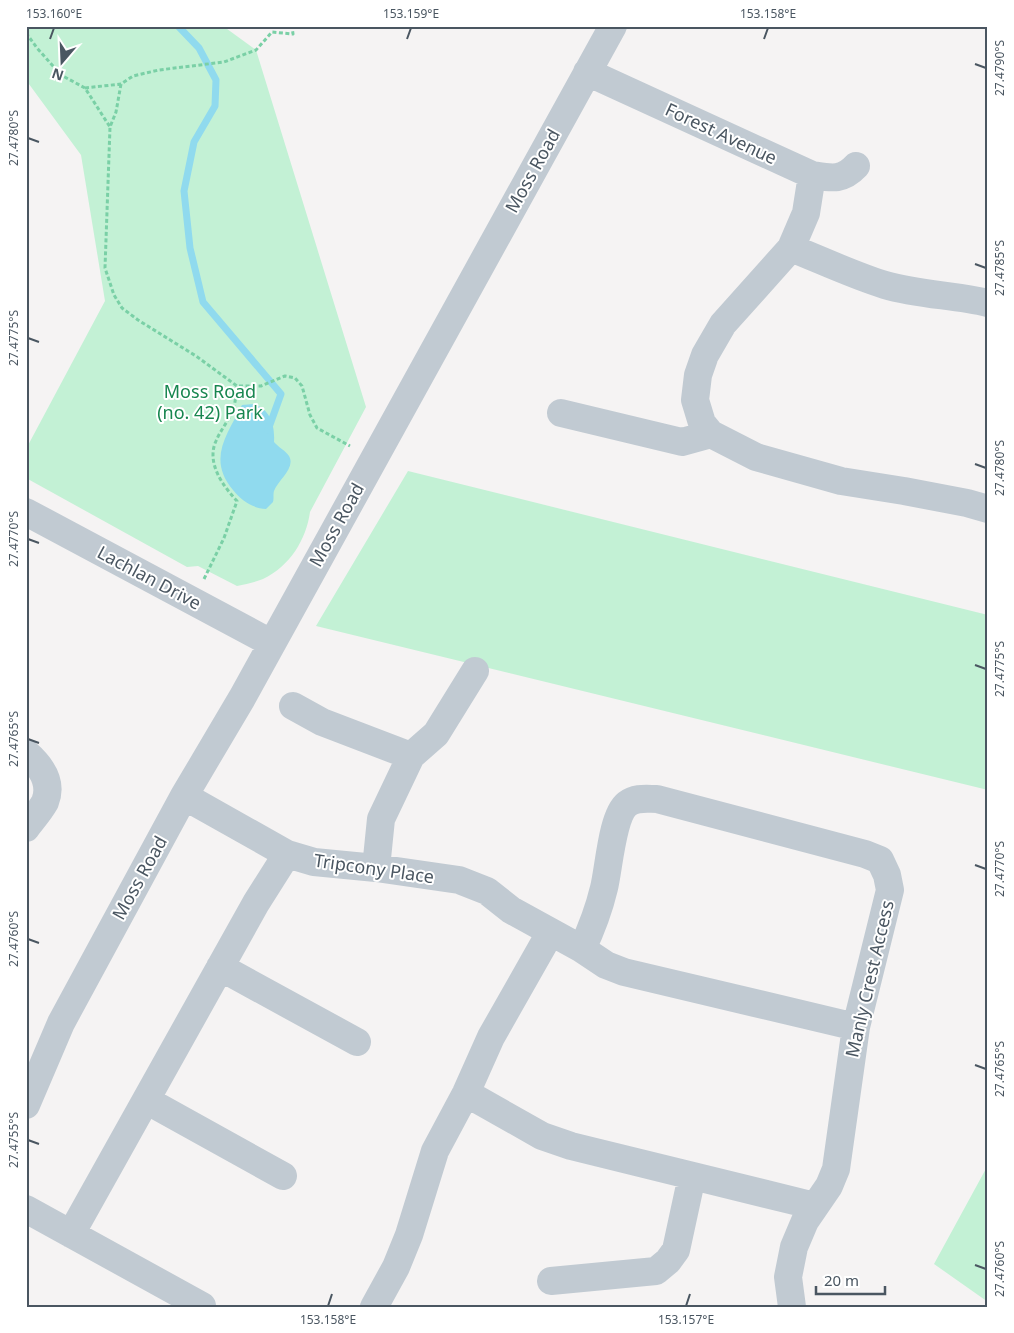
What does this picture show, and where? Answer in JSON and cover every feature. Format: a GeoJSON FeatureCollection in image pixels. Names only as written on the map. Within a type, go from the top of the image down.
{"type":"FeatureCollection","features":[{"type":"Feature","properties":{"kind":"street","name":"Moss Road"},"geometry":{"type":"LineString","coordinates":[[26,1105],[61,1023],[184,796],[242,698],[612,26]]}},
{"type":"Feature","properties":{"kind":"street","name":"Forest Avenue"},"geometry":{"type":"LineString","coordinates":[[587,72],[812,175],[835,178],[848,174],[856,166]]}},
{"type":"Feature","properties":{"kind":"street"},"geometry":{"type":"LineString","coordinates":[[812,175],[806,213],[791,248],[723,324],[705,355],[698,375],[695,400],[702,423],[711,434],[756,457],[841,481],[904,490],[967,502],[988,509]]}},
{"type":"Feature","properties":{"kind":"street"},"geometry":{"type":"LineString","coordinates":[[791,248],[884,285],[913,292],[973,300],[988,304]]}},
{"type":"Feature","properties":{"kind":"street"},"geometry":{"type":"LineString","coordinates":[[561,413],[682,442],[711,434]]}},
{"type":"Feature","properties":{"kind":"street","name":"Lachlan Drive"},"geometry":{"type":"LineString","coordinates":[[30,522],[271,643]]}},
{"type":"Feature","properties":{"kind":"street"},"geometry":{"type":"LineString","coordinates":[[376,868],[381,819],[411,756],[436,734],[475,671]]}},
{"type":"Feature","properties":{"kind":"street"},"geometry":{"type":"LineString","coordinates":[[293,706],[322,722],[411,756]]}},
{"type":"Feature","properties":{"kind":"street"},"geometry":{"type":"LineString","coordinates":[[26,753],[38,763],[47,781],[45,801],[26,828]]}},
{"type":"Feature","properties":{"kind":"street","name":"Tripcony Place"},"geometry":{"type":"LineString","coordinates":[[184,796],[287,854],[314,862],[376,868],[459,880],[487,891],[511,910],[582,949],[606,965],[624,972],[856,1028]]}},
{"type":"Feature","properties":{"kind":"street","name":"Manly Crest Access"},"geometry":{"type":"LineString","coordinates":[[582,949],[590,932],[604,888],[618,818],[627,804],[639,799],[657,800],[865,854],[880,860],[887,875],[890,890],[878,946],[856,1028],[836,1169],[829,1186],[805,1221],[794,1247],[788,1277],[792,1307]]}},
{"type":"Feature","properties":{"kind":"street"},"geometry":{"type":"LineString","coordinates":[[71,1234],[256,903],[287,854]]}},
{"type":"Feature","properties":{"kind":"street"},"geometry":{"type":"LineString","coordinates":[[374,1307],[396,1267],[409,1235],[434,1151],[466,1093],[491,1037],[550,933]]}},
{"type":"Feature","properties":{"kind":"street"},"geometry":{"type":"LineString","coordinates":[[220,967],[357,1042]]}},
{"type":"Feature","properties":{"kind":"street","name":"Moss Road"},"geometry":{"type":"LineString","coordinates":[[26,1064],[61,1023]]}},
{"type":"Feature","properties":{"kind":"street"},"geometry":{"type":"LineString","coordinates":[[466,1093],[542,1136],[571,1146],[815,1206]]}},
{"type":"Feature","properties":{"kind":"street"},"geometry":{"type":"LineString","coordinates":[[146,1100],[283,1176]]}},
{"type":"Feature","properties":{"kind":"street"},"geometry":{"type":"LineString","coordinates":[[550,1281],[656,1271],[668,1261],[676,1250],[692,1176]]}},
{"type":"Feature","properties":{"kind":"street"},"geometry":{"type":"LineString","coordinates":[[26,1208],[202,1306]]}},
{"type":"Feature","properties":{"kind":"path"},"geometry":{"type":"LineString","coordinates":[[85,88],[121,84],[134,76],[159,70],[224,62],[256,50],[272,32],[293,34],[292,26]]}},
{"type":"Feature","properties":{"kind":"path"},"geometry":{"type":"LineString","coordinates":[[26,34],[61,75],[85,88],[110,127]]}},
{"type":"Feature","properties":{"kind":"path"},"geometry":{"type":"LineString","coordinates":[[121,84],[116,112],[110,127],[105,268],[114,295],[122,308],[196,356],[237,386],[261,386],[285,376],[295,378],[302,386],[310,415],[317,428],[350,446]]}},
{"type":"Feature","properties":{"kind":"path"},"geometry":{"type":"LineString","coordinates":[[200,586],[224,538],[237,501],[223,486],[215,468],[214,457],[215,443],[234,407],[237,386]]}},
{"type":"Feature","properties":{"kind":"green space","name":"Moss Road (no. 42) Park"},"geometry":{"type":"Polygon","coordinates":[[[26,26],[223,26],[256,50],[366,407],[310,512],[305,532],[295,551],[273,574],[263,579],[237,586],[198,566],[187,567],[26,478],[26,449],[105,301],[81,155],[26,80],[26,26]]]}},
{"type":"Feature","properties":{"kind":"green space"},"geometry":{"type":"Polygon","coordinates":[[[408,471],[988,615],[988,790],[316,626],[408,471]]]}},
{"type":"Feature","properties":{"kind":"green space"},"geometry":{"type":"Polygon","coordinates":[[[988,1165],[988,1302],[934,1264],[988,1165]]]}},
{"type":"Feature","properties":{"kind":"water"},"geometry":{"type":"Polygon","coordinates":[[[254,404],[268,414],[273,425],[274,442],[288,454],[291,460],[288,469],[274,491],[273,502],[266,509],[252,505],[240,497],[225,479],[221,468],[220,457],[222,447],[242,405],[254,404]]]}},
{"type":"Feature","properties":{"kind":"waterway"},"geometry":{"type":"LineString","coordinates":[[178,26],[199,48],[216,80],[215,106],[194,142],[184,191],[190,248],[203,302],[281,394],[268,430]]}}]}
